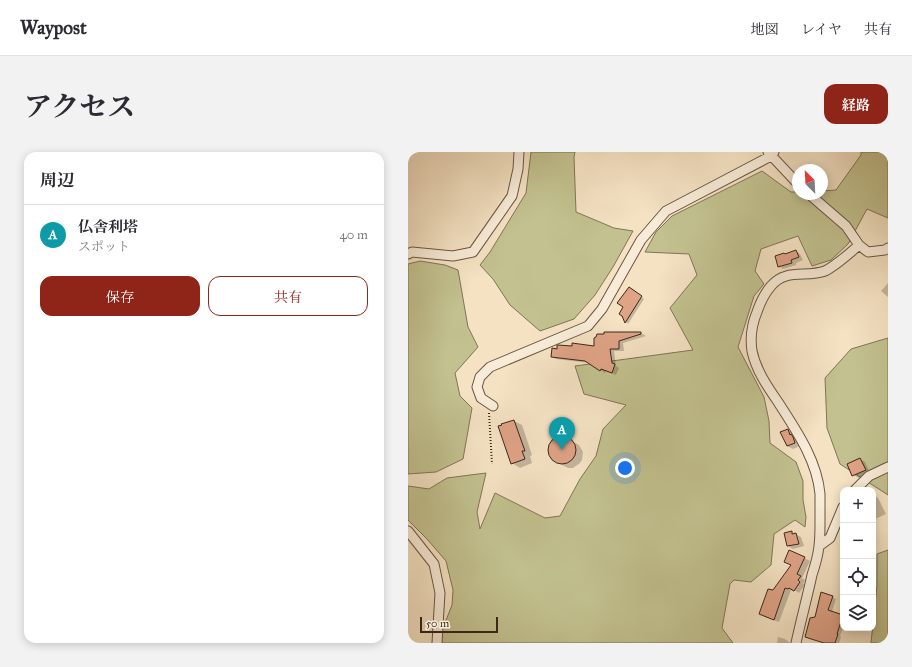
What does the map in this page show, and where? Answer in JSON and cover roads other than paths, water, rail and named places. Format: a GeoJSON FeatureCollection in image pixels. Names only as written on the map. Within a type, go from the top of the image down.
{"type":"FeatureCollection","features":[{"type":"Feature","properties":{"kind":"street"},"geometry":{"type":"LineString","coordinates":[[408,254],[412,252],[453,256],[473,252],[512,196],[518,170],[519,152]]}},
{"type":"Feature","properties":{"kind":"street"},"geometry":{"type":"LineString","coordinates":[[490,405],[481,398],[478,387],[480,377],[490,367],[588,326],[602,309],[641,240],[666,211],[770,153],[792,177]]}},
{"type":"Feature","properties":{"kind":"street"},"geometry":{"type":"LineString","coordinates":[[816,200],[846,226],[859,245],[868,252],[885,250],[888,248]]}},
{"type":"Feature","properties":{"kind":"street"},"geometry":{"type":"LineString","coordinates":[[796,643],[819,546],[820,494],[815,470],[808,453],[759,371],[752,351],[753,324],[758,307],[764,296],[776,281],[783,276],[794,274],[813,274],[825,270],[859,245]]}},
{"type":"Feature","properties":{"kind":"street"},"geometry":{"type":"LineString","coordinates":[[858,487],[870,476],[888,467]]}},
{"type":"Feature","properties":{"kind":"street"},"geometry":{"type":"LineString","coordinates":[[819,546],[830,538],[840,514]]}},
{"type":"Feature","properties":{"kind":"street"},"geometry":{"type":"LineString","coordinates":[[408,531],[434,564],[440,593],[437,643]]}},
{"type":"Feature","properties":{"kind":"place","name":"仏舎利塔"},"geometry":{"type":"Point","coordinates":[562,450]}}]}
